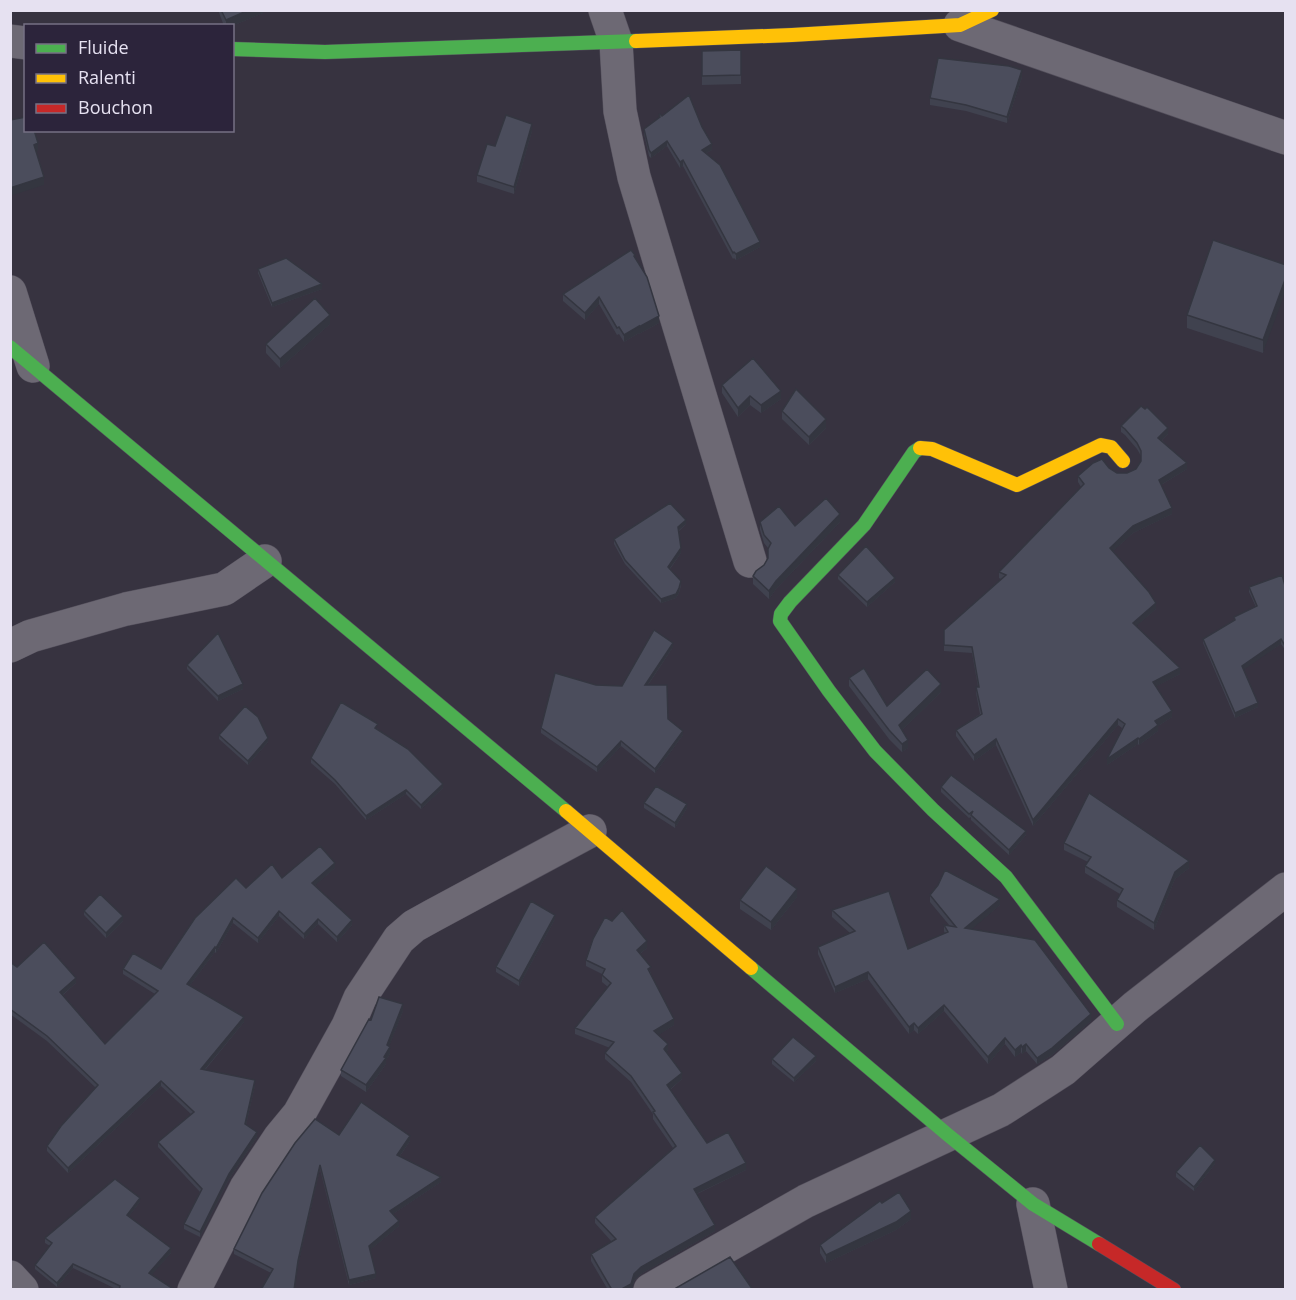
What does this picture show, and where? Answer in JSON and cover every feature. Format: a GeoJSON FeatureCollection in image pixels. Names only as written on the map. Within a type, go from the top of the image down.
{"type":"FeatureCollection","features":[{"type":"Feature","properties":{"kind":"street"},"geometry":{"type":"LineString","coordinates":[[605,10],[616,42],[620,111],[634,177],[750,561]]}},
{"type":"Feature","properties":{"kind":"street"},"geometry":{"type":"LineString","coordinates":[[234,49],[325,52],[792,35],[960,25],[992,10]]}},
{"type":"Feature","properties":{"kind":"street"},"geometry":{"type":"LineString","coordinates":[[960,25],[1286,138]]}},
{"type":"Feature","properties":{"kind":"street"},"geometry":{"type":"LineString","coordinates":[[10,292],[22,356],[1033,1204],[1174,1290]]}},
{"type":"Feature","properties":{"kind":"street"},"geometry":{"type":"LineString","coordinates":[[1117,1024],[1006,877],[933,810],[875,751],[829,691],[780,618],[783,610],[802,587],[864,525],[914,452],[921,448],[932,449],[1017,485],[1101,445],[1111,447],[1123,461]]}},
{"type":"Feature","properties":{"kind":"street"},"geometry":{"type":"LineString","coordinates":[[10,646],[31,636],[126,609],[224,589],[265,561]]}},
{"type":"Feature","properties":{"kind":"street"},"geometry":{"type":"LineString","coordinates":[[194,1290],[246,1188],[280,1137],[299,1114],[348,1026],[360,998],[399,939],[432,916],[590,831]]}},
{"type":"Feature","properties":{"kind":"street"},"geometry":{"type":"LineString","coordinates":[[650,1290],[806,1201],[1001,1110],[1063,1070],[1135,1007],[1286,889]]}},
{"type":"Feature","properties":{"kind":"street"},"geometry":{"type":"LineString","coordinates":[[1033,1204],[1051,1290]]}},
{"type":"Feature","properties":{"kind":"street"},"geometry":{"type":"LineString","coordinates":[[10,1277],[22,1290]]}},
{"type":"Feature","properties":{"kind":"building"},"geometry":{"type":"Polygon","coordinates":[[[221,10],[249,10],[226,20],[221,10]]]}},
{"type":"Feature","properties":{"kind":"building"},"geometry":{"type":"Polygon","coordinates":[[[741,50],[741,75],[702,76],[702,51],[741,50]]]}},
{"type":"Feature","properties":{"kind":"building"},"geometry":{"type":"Polygon","coordinates":[[[938,58],[1009,66],[1022,70],[1007,117],[966,105],[930,98],[938,58]]]}},
{"type":"Feature","properties":{"kind":"building"},"geometry":{"type":"Polygon","coordinates":[[[689,95],[702,127],[712,144],[702,150],[720,165],[760,242],[736,254],[733,253],[683,160],[680,162],[667,141],[651,153],[649,150],[644,129],[660,117],[660,114],[662,116],[689,95]]]}},
{"type":"Feature","properties":{"kind":"building"},"geometry":{"type":"Polygon","coordinates":[[[506,115],[532,124],[514,187],[477,175],[487,144],[495,146],[506,115]]]}},
{"type":"Feature","properties":{"kind":"building"},"geometry":{"type":"Polygon","coordinates":[[[24,117],[24,132],[35,132],[38,143],[34,145],[44,177],[10,188],[10,120],[24,117]]]}},
{"type":"Feature","properties":{"kind":"building"},"geometry":{"type":"Polygon","coordinates":[[[1213,240],[1286,265],[1286,277],[1263,340],[1187,315],[1213,240]]]}},
{"type":"Feature","properties":{"kind":"building"},"geometry":{"type":"Polygon","coordinates":[[[631,250],[647,277],[659,316],[624,335],[619,327],[617,328],[599,297],[585,313],[563,294],[631,250]]]}},
{"type":"Feature","properties":{"kind":"building"},"geometry":{"type":"Polygon","coordinates":[[[286,258],[322,284],[272,303],[258,269],[286,258]]]}},
{"type":"Feature","properties":{"kind":"building"},"geometry":{"type":"Polygon","coordinates":[[[315,298],[330,315],[280,359],[266,344],[315,298]]]}},
{"type":"Feature","properties":{"kind":"building"},"geometry":{"type":"Polygon","coordinates":[[[753,358],[781,391],[761,405],[750,396],[738,408],[722,385],[753,358]]]}},
{"type":"Feature","properties":{"kind":"building"},"geometry":{"type":"Polygon","coordinates":[[[796,389],[826,419],[809,437],[782,411],[796,389]]]}},
{"type":"Feature","properties":{"kind":"building"},"geometry":{"type":"Polygon","coordinates":[[[1141,406],[1145,409],[1147,407],[1168,428],[1158,438],[1187,463],[1159,480],[1172,508],[1133,526],[1110,548],[1156,603],[1133,623],[1180,668],[1153,682],[1172,711],[1155,721],[1158,725],[1107,759],[1125,724],[1118,719],[1033,820],[996,739],[974,755],[956,730],[982,714],[976,687],[979,687],[972,647],[944,645],[944,630],[1006,575],[999,572],[1084,484],[1078,476],[1093,463],[1102,459],[1109,468],[1117,473],[1127,473],[1136,469],[1141,461],[1141,451],[1137,443],[1121,426],[1141,406]]]}},
{"type":"Feature","properties":{"kind":"building"},"geometry":{"type":"Polygon","coordinates":[[[826,498],[840,514],[769,591],[753,576],[768,558],[771,543],[764,535],[760,522],[779,506],[795,526],[826,498]]]}},
{"type":"Feature","properties":{"kind":"building"},"geometry":{"type":"Polygon","coordinates":[[[670,503],[686,520],[678,527],[681,548],[668,567],[681,581],[676,594],[661,599],[625,560],[614,539],[670,503]]]}},
{"type":"Feature","properties":{"kind":"building"},"geometry":{"type":"Polygon","coordinates":[[[866,546],[895,578],[867,602],[838,575],[866,546]]]}},
{"type":"Feature","properties":{"kind":"building"},"geometry":{"type":"Polygon","coordinates":[[[1282,575],[1286,589],[1286,647],[1281,639],[1242,666],[1258,703],[1235,713],[1203,639],[1235,620],[1234,617],[1257,606],[1249,587],[1282,575]]]}},
{"type":"Feature","properties":{"kind":"building"},"geometry":{"type":"Polygon","coordinates":[[[654,630],[673,643],[645,685],[667,685],[668,719],[683,731],[655,769],[621,741],[597,767],[541,728],[555,673],[596,685],[622,686],[654,630]]]}},
{"type":"Feature","properties":{"kind":"building"},"geometry":{"type":"Polygon","coordinates":[[[218,633],[243,684],[218,696],[187,665],[218,633]]]}},
{"type":"Feature","properties":{"kind":"building"},"geometry":{"type":"Polygon","coordinates":[[[864,668],[887,706],[927,669],[941,684],[899,725],[908,740],[902,744],[849,678],[864,668]]]}},
{"type":"Feature","properties":{"kind":"building"},"geometry":{"type":"Polygon","coordinates":[[[341,702],[378,724],[375,728],[408,749],[443,784],[421,805],[406,790],[366,816],[335,780],[311,758],[341,702]]]}},
{"type":"Feature","properties":{"kind":"building"},"geometry":{"type":"Polygon","coordinates":[[[245,706],[258,717],[268,738],[248,761],[219,735],[245,706]]]}},
{"type":"Feature","properties":{"kind":"building"},"geometry":{"type":"Polygon","coordinates":[[[951,775],[1026,831],[1009,850],[971,815],[973,811],[969,814],[941,787],[951,775]]]}},
{"type":"Feature","properties":{"kind":"building"},"geometry":{"type":"Polygon","coordinates":[[[656,786],[687,804],[675,823],[644,803],[656,786]]]}},
{"type":"Feature","properties":{"kind":"building"},"geometry":{"type":"Polygon","coordinates":[[[1089,793],[1189,861],[1175,872],[1154,923],[1117,900],[1123,889],[1085,866],[1091,857],[1064,843],[1089,793]]]}},
{"type":"Feature","properties":{"kind":"building"},"geometry":{"type":"Polygon","coordinates":[[[320,846],[335,863],[312,883],[352,920],[337,937],[318,919],[304,934],[279,911],[258,938],[233,918],[216,948],[187,984],[244,1017],[201,1069],[255,1080],[245,1124],[257,1132],[229,1174],[200,1232],[184,1224],[202,1189],[158,1142],[194,1112],[161,1081],[68,1168],[47,1146],[61,1126],[98,1085],[47,1036],[10,1009],[10,962],[17,967],[44,942],[76,978],[60,992],[105,1044],[158,991],[123,969],[133,953],[161,969],[195,918],[236,878],[246,888],[272,864],[282,878],[320,846]]]}},
{"type":"Feature","properties":{"kind":"building"},"geometry":{"type":"Polygon","coordinates":[[[766,866],[797,889],[771,922],[740,900],[766,866]]]}},
{"type":"Feature","properties":{"kind":"building"},"geometry":{"type":"Polygon","coordinates":[[[945,870],[1000,899],[965,928],[1035,940],[1091,1014],[1037,1058],[1026,1044],[1015,1050],[1005,1038],[988,1057],[944,1005],[918,1028],[914,1023],[909,1027],[868,972],[835,987],[818,947],[855,931],[832,910],[889,891],[908,949],[948,932],[944,925],[956,927],[930,895],[945,870]]]}},
{"type":"Feature","properties":{"kind":"building"},"geometry":{"type":"Polygon","coordinates":[[[100,894],[123,916],[106,933],[84,911],[100,894]]]}},
{"type":"Feature","properties":{"kind":"building"},"geometry":{"type":"Polygon","coordinates":[[[531,901],[555,915],[519,981],[496,967],[531,901]]]}},
{"type":"Feature","properties":{"kind":"building"},"geometry":{"type":"Polygon","coordinates":[[[622,910],[647,941],[637,950],[651,967],[648,969],[674,1019],[654,1031],[668,1044],[664,1049],[682,1073],[667,1085],[707,1143],[728,1132],[746,1163],[694,1189],[715,1225],[641,1267],[634,1274],[631,1284],[620,1290],[612,1290],[591,1254],[616,1239],[595,1217],[676,1146],[631,1076],[605,1053],[614,1042],[575,1028],[611,983],[602,975],[605,969],[586,960],[593,939],[605,917],[612,921],[622,910]]]}},
{"type":"Feature","properties":{"kind":"building"},"geometry":{"type":"Polygon","coordinates":[[[379,997],[403,1004],[387,1045],[390,1047],[384,1057],[386,1058],[366,1085],[341,1070],[369,1019],[371,1020],[379,997]]]}},
{"type":"Feature","properties":{"kind":"building"},"geometry":{"type":"Polygon","coordinates":[[[793,1037],[816,1056],[794,1078],[772,1059],[793,1037]]]}},
{"type":"Feature","properties":{"kind":"building"},"geometry":{"type":"Polygon","coordinates":[[[361,1102],[410,1136],[397,1155],[441,1177],[390,1211],[399,1221],[369,1246],[376,1274],[349,1280],[320,1165],[298,1261],[294,1290],[261,1290],[273,1269],[234,1249],[262,1193],[295,1143],[315,1119],[339,1135],[361,1102]]]}},
{"type":"Feature","properties":{"kind":"building"},"geometry":{"type":"Polygon","coordinates":[[[1200,1145],[1215,1160],[1194,1187],[1176,1172],[1200,1145]]]}},
{"type":"Feature","properties":{"kind":"building"},"geometry":{"type":"Polygon","coordinates":[[[115,1179],[140,1198],[127,1215],[171,1248],[149,1273],[175,1290],[119,1290],[120,1286],[73,1264],[57,1283],[35,1265],[52,1243],[45,1238],[115,1179]]]}},
{"type":"Feature","properties":{"kind":"building"},"geometry":{"type":"Polygon","coordinates":[[[899,1192],[911,1211],[896,1222],[826,1255],[820,1245],[880,1201],[882,1203],[899,1192]]]}},
{"type":"Feature","properties":{"kind":"building"},"geometry":{"type":"Polygon","coordinates":[[[730,1257],[753,1290],[677,1290],[676,1288],[730,1257]]]}},
{"type":"Feature","properties":{"kind":"traffic: fast"},"geometry":{"type":"LineString","coordinates":[[234,49],[325,52],[636,41]]}},
{"type":"Feature","properties":{"kind":"traffic: fast"},"geometry":{"type":"LineString","coordinates":[[10,347],[566,811]]}},
{"type":"Feature","properties":{"kind":"traffic: fast"},"geometry":{"type":"LineString","coordinates":[[920,448],[914,452],[864,525],[790,602],[781,614],[780,621],[875,751],[933,810],[1006,877],[1117,1024]]}},
{"type":"Feature","properties":{"kind":"traffic: fast"},"geometry":{"type":"LineString","coordinates":[[751,968],[1033,1204],[1099,1244]]}},
{"type":"Feature","properties":{"kind":"traffic: slow"},"geometry":{"type":"LineString","coordinates":[[636,41],[960,25],[992,10]]}},
{"type":"Feature","properties":{"kind":"traffic: slow"},"geometry":{"type":"LineString","coordinates":[[920,448],[932,449],[1017,485],[1101,445],[1111,447],[1123,461]]}},
{"type":"Feature","properties":{"kind":"traffic: slow"},"geometry":{"type":"LineString","coordinates":[[566,811],[751,968]]}},
{"type":"Feature","properties":{"kind":"traffic: jam"},"geometry":{"type":"LineString","coordinates":[[1099,1244],[1174,1290]]}}]}
